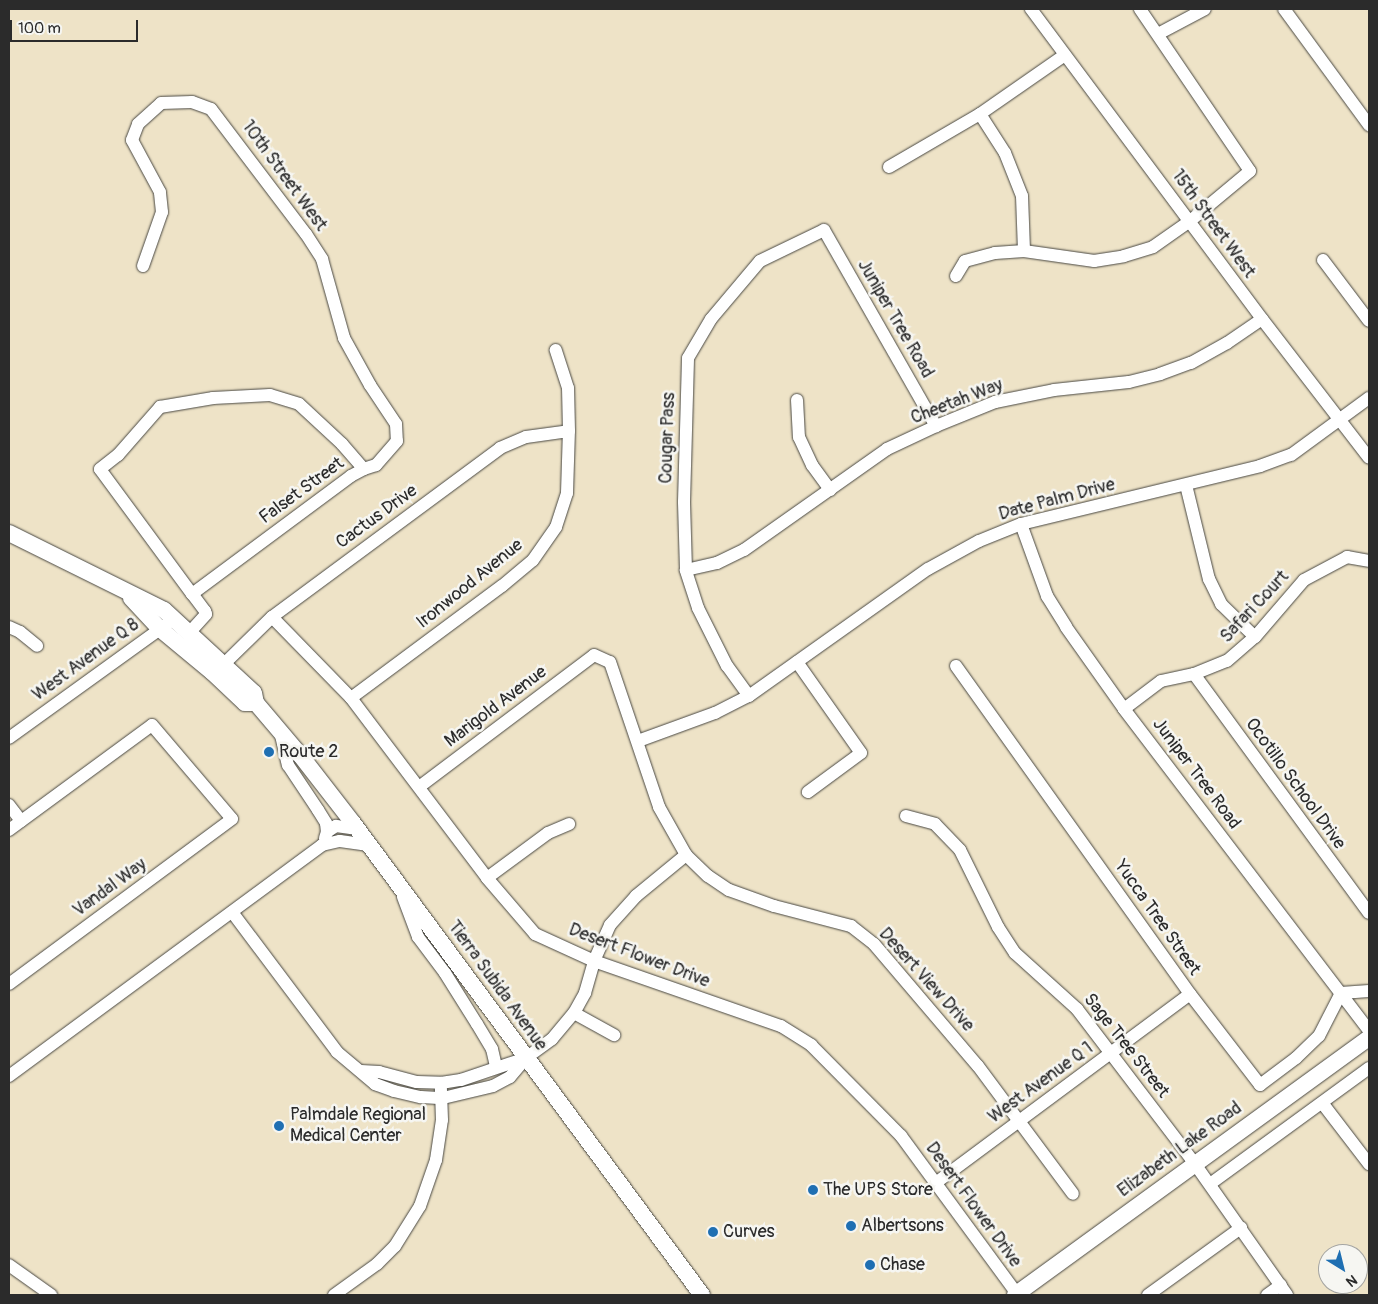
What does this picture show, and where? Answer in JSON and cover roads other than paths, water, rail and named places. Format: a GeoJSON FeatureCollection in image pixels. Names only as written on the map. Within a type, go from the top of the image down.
{"type":"FeatureCollection","features":[{"type":"Feature","properties":{"kind":"main road","name":"Tierra Subida Avenue"},"geometry":{"type":"LineString","coordinates":[[9,533],[95,574],[126,593],[164,610],[254,692],[256,703],[279,729],[358,829],[702,1295]]}},
{"type":"Feature","properties":{"kind":"main road","name":"Tierra Subida Avenue"},"geometry":{"type":"LineString","coordinates":[[126,593],[159,628],[212,672],[245,703],[256,703]]}},
{"type":"Feature","properties":{"kind":"main road","name":"Elizabeth Lake Road"},"geometry":{"type":"LineString","coordinates":[[1016,1295],[1369,1038]]}},
{"type":"Feature","properties":{"kind":"street","name":"15th Street West"},"geometry":{"type":"LineString","coordinates":[[1030,9],[1262,319],[1369,458]]}},
{"type":"Feature","properties":{"kind":"street"},"geometry":{"type":"LineString","coordinates":[[956,276],[965,261],[995,253],[1024,251],[1094,261],[1124,256],[1153,247],[1190,221],[1250,171],[1140,9]]}},
{"type":"Feature","properties":{"kind":"street"},"geometry":{"type":"LineString","coordinates":[[1158,34],[1205,9]]}},
{"type":"Feature","properties":{"kind":"street"},"geometry":{"type":"LineString","coordinates":[[1284,9],[1369,125]]}},
{"type":"Feature","properties":{"kind":"street"},"geometry":{"type":"LineString","coordinates":[[889,167],[980,114],[1065,55]]}},
{"type":"Feature","properties":{"kind":"street","name":"10th Street West"},"geometry":{"type":"LineString","coordinates":[[143,266],[162,212],[160,192],[132,140],[138,124],[162,103],[192,102],[211,109],[295,219],[322,259],[344,338],[370,385],[396,424],[397,441],[376,465],[364,469]]}},
{"type":"Feature","properties":{"kind":"street"},"geometry":{"type":"LineString","coordinates":[[980,114],[1005,154],[1022,196],[1024,251]]}},
{"type":"Feature","properties":{"kind":"street","name":"Juniper Tree Road"},"geometry":{"type":"LineString","coordinates":[[824,230],[936,426]]}},
{"type":"Feature","properties":{"kind":"street","name":"Cougar Pass"},"geometry":{"type":"LineString","coordinates":[[749,696],[727,666],[698,608],[686,570],[684,502],[688,358],[711,319],[760,262],[824,230]]}},
{"type":"Feature","properties":{"kind":"street"},"geometry":{"type":"LineString","coordinates":[[1322,260],[1369,321]]}},
{"type":"Feature","properties":{"kind":"street","name":"Cheetah Way"},"geometry":{"type":"LineString","coordinates":[[686,570],[717,563],[744,550],[887,449],[936,426],[995,402],[1054,390],[1129,382],[1160,374],[1191,363],[1262,319]]}},
{"type":"Feature","properties":{"kind":"street","name":"Ironwood Avenue"},"geometry":{"type":"LineString","coordinates":[[351,698],[502,586],[532,560],[556,527],[567,492],[569,431],[568,388],[556,350]]}},
{"type":"Feature","properties":{"kind":"street","name":"Falset Street"},"geometry":{"type":"LineString","coordinates":[[270,395],[299,404],[342,444],[364,469],[351,476],[192,594],[100,469],[118,455],[160,407],[213,398],[270,395]]}},
{"type":"Feature","properties":{"kind":"street","name":"Date Palm Drive"},"geometry":{"type":"LineString","coordinates":[[638,741],[715,714],[749,696],[928,569],[979,541],[1021,524],[1186,485],[1260,466],[1291,455],[1369,398]]}},
{"type":"Feature","properties":{"kind":"street"},"geometry":{"type":"LineString","coordinates":[[797,400],[799,437],[812,465],[830,490]]}},
{"type":"Feature","properties":{"kind":"street","name":"Cactus Drive"},"geometry":{"type":"LineString","coordinates":[[224,664],[272,617],[500,448],[526,438],[569,431]]}},
{"type":"Feature","properties":{"kind":"street"},"geometry":{"type":"LineString","coordinates":[[1186,485],[1209,579],[1221,604],[1255,637]]}},
{"type":"Feature","properties":{"kind":"street","name":"Juniper Tree Road"},"geometry":{"type":"LineString","coordinates":[[1021,524],[1047,596],[1066,627],[1124,709],[1369,1031]]}},
{"type":"Feature","properties":{"kind":"street","name":"Safari Court"},"geometry":{"type":"LineString","coordinates":[[1124,709],[1160,681],[1194,674],[1227,661],[1255,637],[1304,580],[1347,557],[1369,561]]}},
{"type":"Feature","properties":{"kind":"street"},"geometry":{"type":"LineString","coordinates":[[190,632],[206,614],[192,594]]}},
{"type":"Feature","properties":{"kind":"street","name":"Desert Flower Drive"},"geometry":{"type":"LineString","coordinates":[[272,617],[351,698],[486,878],[535,934],[594,962],[782,1026],[796,1034],[825,1057],[901,1136],[937,1182],[1016,1295]]}},
{"type":"Feature","properties":{"kind":"street","name":"West Avenue Q 8"},"geometry":{"type":"LineString","coordinates":[[9,738],[159,628],[175,619]]}},
{"type":"Feature","properties":{"kind":"street"},"geometry":{"type":"LineString","coordinates":[[9,628],[20,632],[37,646]]}},
{"type":"Feature","properties":{"kind":"street","name":"Desert View Drive"},"geometry":{"type":"LineString","coordinates":[[594,655],[610,662],[659,807],[686,855],[708,876],[729,890],[774,906],[851,926],[874,944],[978,1066],[1073,1194]]}},
{"type":"Feature","properties":{"kind":"street","name":"Marigold Avenue"},"geometry":{"type":"LineString","coordinates":[[419,787],[594,655]]}},
{"type":"Feature","properties":{"kind":"street"},"geometry":{"type":"LineString","coordinates":[[797,662],[862,753],[808,792]]}},
{"type":"Feature","properties":{"kind":"street","name":"Yucca Tree Street"},"geometry":{"type":"LineString","coordinates":[[956,666],[1190,994],[1260,1085],[1296,1058],[1319,1036],[1341,993]]}},
{"type":"Feature","properties":{"kind":"street","name":"Ocotillo School Drive"},"geometry":{"type":"LineString","coordinates":[[1194,674],[1369,913]]}},
{"type":"Feature","properties":{"kind":"street","name":"Vandal Way"},"geometry":{"type":"LineString","coordinates":[[9,984],[232,819],[152,725],[21,821]]}},
{"type":"Feature","properties":{"kind":"street"},"geometry":{"type":"LineString","coordinates":[[279,729],[288,765],[322,817],[327,832]]}},
{"type":"Feature","properties":{"kind":"street"},"geometry":{"type":"LineString","coordinates":[[9,805],[21,821],[9,830]]}},
{"type":"Feature","properties":{"kind":"street","name":"Sage Tree Street"},"geometry":{"type":"LineString","coordinates":[[906,816],[935,824],[960,850],[998,927],[1015,953],[1077,1009],[1210,1184],[1284,1290]]}},
{"type":"Feature","properties":{"kind":"street"},"geometry":{"type":"LineString","coordinates":[[486,878],[548,833],[569,824]]}},
{"type":"Feature","properties":{"kind":"street"},"geometry":{"type":"LineString","coordinates":[[322,845],[327,832],[336,826],[358,829]]}},
{"type":"Feature","properties":{"kind":"street"},"geometry":{"type":"LineString","coordinates":[[9,1076],[322,845],[340,841],[369,845]]}},
{"type":"Feature","properties":{"kind":"street"},"geometry":{"type":"LineString","coordinates":[[232,912],[337,1052],[375,1084],[394,1091],[421,1097],[443,1098],[493,1086],[510,1077],[526,1058],[552,1039],[574,1013],[585,993],[594,962],[607,931],[618,914],[636,896],[686,855]]}},
{"type":"Feature","properties":{"kind":"street"},"geometry":{"type":"LineString","coordinates":[[399,886],[418,937],[445,973],[477,1024],[492,1049],[496,1066]]}},
{"type":"Feature","properties":{"kind":"street"},"geometry":{"type":"LineString","coordinates":[[1341,993],[1369,991]]}},
{"type":"Feature","properties":{"kind":"street","name":"West Avenue Q 1"},"geometry":{"type":"LineString","coordinates":[[937,1182],[1190,994]]}},
{"type":"Feature","properties":{"kind":"street"},"geometry":{"type":"LineString","coordinates":[[574,1013],[614,1035]]}},
{"type":"Feature","properties":{"kind":"street"},"geometry":{"type":"LineString","coordinates":[[360,1071],[379,1072],[417,1082],[441,1083],[461,1080],[496,1066],[526,1058]]}},
{"type":"Feature","properties":{"kind":"street"},"geometry":{"type":"LineString","coordinates":[[1210,1184],[1323,1104],[1369,1068]]}},
{"type":"Feature","properties":{"kind":"street"},"geometry":{"type":"LineString","coordinates":[[334,1295],[377,1264],[395,1246],[410,1226],[428,1186],[436,1160],[443,1098],[441,1083]]}},
{"type":"Feature","properties":{"kind":"street"},"geometry":{"type":"LineString","coordinates":[[1323,1104],[1369,1164]]}},
{"type":"Feature","properties":{"kind":"street"},"geometry":{"type":"LineString","coordinates":[[1148,1295],[1240,1228]]}},
{"type":"Feature","properties":{"kind":"street"},"geometry":{"type":"LineString","coordinates":[[9,1265],[51,1295]]}},
{"type":"Feature","properties":{"kind":"street"},"geometry":{"type":"LineString","coordinates":[[1267,1295],[1284,1290]]}},
{"type":"Feature","properties":{"kind":"place","name":"Route 2"},"geometry":{"type":"Point","coordinates":[269,752]}},
{"type":"Feature","properties":{"kind":"place","name":"Palmdale Regional Medical Center"},"geometry":{"type":"Point","coordinates":[279,1126]}},
{"type":"Feature","properties":{"kind":"place","name":"The UPS Store"},"geometry":{"type":"Point","coordinates":[813,1190]}},
{"type":"Feature","properties":{"kind":"place","name":"Albertsons"},"geometry":{"type":"Point","coordinates":[851,1226]}},
{"type":"Feature","properties":{"kind":"place","name":"Curves"},"geometry":{"type":"Point","coordinates":[713,1232]}},
{"type":"Feature","properties":{"kind":"place","name":"Chase"},"geometry":{"type":"Point","coordinates":[870,1265]}}]}
